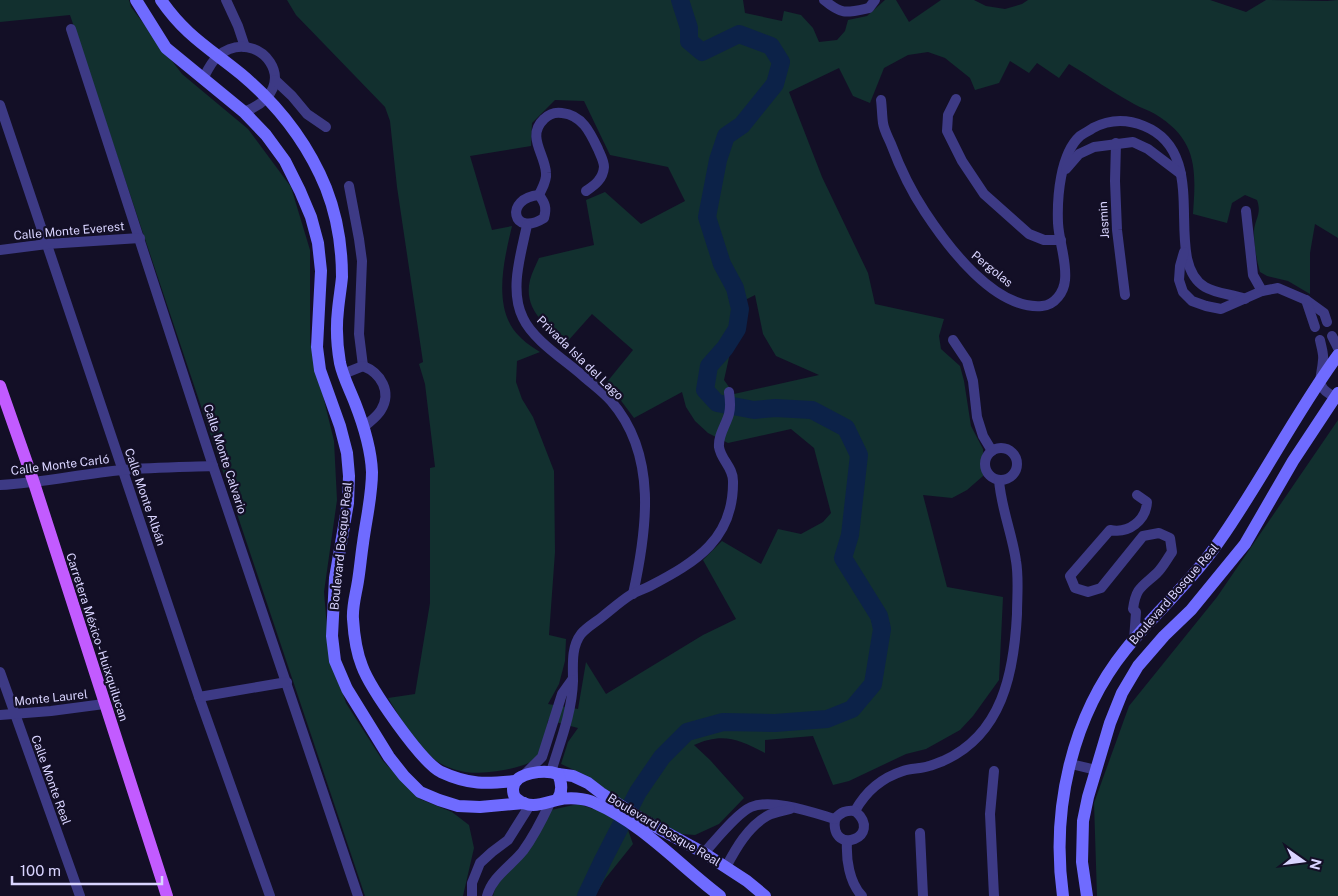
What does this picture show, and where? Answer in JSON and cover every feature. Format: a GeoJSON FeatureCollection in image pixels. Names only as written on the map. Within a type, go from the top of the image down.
{"type":"FeatureCollection","features":[{"type":"Feature","properties":{"kind":"main road","name":"Carretera México - Huixquilucan"},"geometry":{"type":"LineString","coordinates":[[0,386],[34,483],[167,896]]}},
{"type":"Feature","properties":{"kind":"street","name":"Boulevard Bosque Real"},"geometry":{"type":"LineString","coordinates":[[136,0],[166,48],[244,112],[266,135],[285,161],[311,218],[318,243],[321,271],[317,347],[320,370],[340,426],[347,453],[349,476],[348,503],[335,578],[332,636],[336,661],[347,688],[369,726],[404,776],[420,792],[458,806],[480,807],[527,804]]}},
{"type":"Feature","properties":{"kind":"street","name":"Boulevard Bosque Real"},"geometry":{"type":"LineString","coordinates":[[161,0],[189,34],[241,74],[267,98],[290,125],[313,160],[326,189],[336,220],[341,252],[342,279],[337,313],[338,346],[344,374],[371,450],[372,475],[369,509],[353,616],[355,645],[362,668],[374,691],[414,746],[438,771],[477,784],[519,779]]}},
{"type":"Feature","properties":{"kind":"street"},"geometry":{"type":"LineString","coordinates":[[226,0],[245,47]]}},
{"type":"Feature","properties":{"kind":"street"},"geometry":{"type":"LineString","coordinates":[[824,0],[838,11],[851,12],[869,8],[875,0]]}},
{"type":"Feature","properties":{"kind":"street","name":"Calle Monte Calvario"},"geometry":{"type":"LineString","coordinates":[[71,29],[213,466],[358,896]]}},
{"type":"Feature","properties":{"kind":"street"},"geometry":{"type":"LineString","coordinates":[[203,79],[209,67],[228,50],[245,47],[255,49],[269,59],[275,80],[307,114],[326,127]]}},
{"type":"Feature","properties":{"kind":"street"},"geometry":{"type":"LineString","coordinates":[[244,112],[257,107],[267,98],[272,91],[275,80]]}},
{"type":"Feature","properties":{"kind":"street"},"geometry":{"type":"LineString","coordinates":[[956,98],[948,115],[948,131],[962,161],[984,194],[1028,234],[1044,240],[1061,240]]}},
{"type":"Feature","properties":{"kind":"street","name":"Pergolas"},"geometry":{"type":"LineString","coordinates":[[881,100],[883,124],[912,192],[956,255],[980,278],[1017,303],[1037,306],[1050,305],[1060,294],[1065,280],[1058,224],[1059,190],[1062,172],[1070,150],[1080,136],[1095,127],[1115,120],[1133,122],[1146,127],[1164,138],[1175,154],[1181,174],[1188,267],[1204,286],[1220,293],[1235,295],[1245,299]]}},
{"type":"Feature","properties":{"kind":"street","name":"Calle Monte Albán"},"geometry":{"type":"LineString","coordinates":[[0,105],[199,696],[270,896]]}},
{"type":"Feature","properties":{"kind":"street"},"geometry":{"type":"LineString","coordinates":[[539,195],[545,183],[546,173],[536,137],[538,128],[545,118],[556,112],[569,114],[581,120],[589,130],[602,159],[604,167],[600,178],[596,185],[586,191]]}},
{"type":"Feature","properties":{"kind":"street"},"geometry":{"type":"LineString","coordinates":[[1062,172],[1079,154],[1094,147],[1133,142],[1148,149],[1181,174]]}},
{"type":"Feature","properties":{"kind":"street","name":"Jasmin"},"geometry":{"type":"LineString","coordinates":[[1116,143],[1117,230],[1125,295]]}},
{"type":"Feature","properties":{"kind":"street"},"geometry":{"type":"LineString","coordinates":[[349,186],[362,261],[359,334],[363,366]]}},
{"type":"Feature","properties":{"kind":"street"},"geometry":{"type":"LineString","coordinates":[[539,195],[547,210],[544,218],[536,223],[527,225],[521,222],[516,215],[518,206],[523,199],[539,195]]}},
{"type":"Feature","properties":{"kind":"street"},"geometry":{"type":"LineString","coordinates":[[1246,211],[1253,275],[1262,291]]}},
{"type":"Feature","properties":{"kind":"street","name":"Privada Isla del Lago"},"geometry":{"type":"LineString","coordinates":[[527,225],[518,265],[517,285],[518,303],[523,319],[533,334],[611,402],[625,420],[642,465],[646,504],[639,563],[633,594]]}},
{"type":"Feature","properties":{"kind":"street","name":"Calle Monte Everest"},"geometry":{"type":"LineString","coordinates":[[0,250],[48,244],[140,238]]}},
{"type":"Feature","properties":{"kind":"street","name":"Pergolas"},"geometry":{"type":"LineString","coordinates":[[1186,248],[1180,266],[1179,280],[1183,292],[1192,301],[1221,310],[1262,291],[1278,288],[1306,300],[1324,313],[1327,322]]}},
{"type":"Feature","properties":{"kind":"street"},"geometry":{"type":"LineString","coordinates":[[1306,300],[1315,327]]}},
{"type":"Feature","properties":{"kind":"street"},"geometry":{"type":"LineString","coordinates":[[1332,336],[1338,348]]}},
{"type":"Feature","properties":{"kind":"street"},"geometry":{"type":"LineString","coordinates":[[953,340],[967,360],[973,381],[977,418],[983,436],[992,451]]}},
{"type":"Feature","properties":{"kind":"street"},"geometry":{"type":"LineString","coordinates":[[1320,340],[1324,359],[1319,380],[1325,392],[1337,395]]}},
{"type":"Feature","properties":{"kind":"street","name":"Boulevard Bosque Real"},"geometry":{"type":"LineString","coordinates":[[1063,896],[1060,872],[1060,811],[1070,764],[1087,715],[1103,682],[1134,640],[1154,616],[1176,595],[1220,541],[1319,380],[1338,354]]}},
{"type":"Feature","properties":{"kind":"street"},"geometry":{"type":"LineString","coordinates":[[344,374],[363,366]]}},
{"type":"Feature","properties":{"kind":"street"},"geometry":{"type":"LineString","coordinates":[[363,366],[378,375],[386,392],[381,410],[364,427]]}},
{"type":"Feature","properties":{"kind":"street","name":"Boulevard Bosque Real"},"geometry":{"type":"LineString","coordinates":[[1087,896],[1081,846],[1086,805],[1113,716],[1122,693],[1138,666],[1164,636],[1191,610],[1245,544],[1293,462],[1337,395]]}},
{"type":"Feature","properties":{"kind":"street"},"geometry":{"type":"LineString","coordinates":[[487,896],[494,881],[522,851],[553,801],[559,797],[562,785],[555,773],[572,700],[572,661],[575,644],[582,633],[633,594],[693,561],[720,535],[727,519],[732,496],[733,472],[724,460],[719,447],[721,433],[729,414],[729,396]]}},
{"type":"Feature","properties":{"kind":"street"},"geometry":{"type":"LineString","coordinates":[[1007,449],[1015,456],[1017,465],[1009,478],[999,480],[994,478],[987,470],[986,460],[992,451],[1007,449]]}},
{"type":"Feature","properties":{"kind":"street","name":"Calle Monte Carló"},"geometry":{"type":"LineString","coordinates":[[0,485],[34,483],[122,470],[213,466]]}},
{"type":"Feature","properties":{"kind":"street"},"geometry":{"type":"LineString","coordinates":[[855,811],[862,798],[880,780],[904,770],[930,766],[956,755],[978,736],[998,709],[1009,681],[1015,649],[1018,591],[1016,561],[1001,500],[999,480]]}},
{"type":"Feature","properties":{"kind":"street"},"geometry":{"type":"LineString","coordinates":[[1134,640],[1136,612],[1133,609],[1135,597],[1140,587],[1158,572],[1172,552],[1170,538],[1159,533],[1143,536],[1102,588],[1088,592],[1075,588],[1070,576],[1110,530],[1116,532],[1134,527],[1146,511],[1147,502],[1137,495]]}},
{"type":"Feature","properties":{"kind":"street"},"geometry":{"type":"LineString","coordinates":[[1136,612],[1154,616]]}},
{"type":"Feature","properties":{"kind":"street","name":"Calle Monte Real"},"geometry":{"type":"LineString","coordinates":[[0,672],[80,896]]}},
{"type":"Feature","properties":{"kind":"street"},"geometry":{"type":"LineString","coordinates":[[553,801],[527,804],[518,800],[514,794],[519,779],[542,758],[562,694],[573,679]]}},
{"type":"Feature","properties":{"kind":"street"},"geometry":{"type":"LineString","coordinates":[[199,696],[287,682]]}},
{"type":"Feature","properties":{"kind":"street","name":"Monte Laurel"},"geometry":{"type":"LineString","coordinates":[[0,715],[85,708],[104,704]]}},
{"type":"Feature","properties":{"kind":"street"},"geometry":{"type":"LineString","coordinates":[[1070,764],[1096,770]]}},
{"type":"Feature","properties":{"kind":"street"},"geometry":{"type":"LineString","coordinates":[[994,771],[990,814],[994,896]]}},
{"type":"Feature","properties":{"kind":"street","name":"Boulevard Bosque Real"},"geometry":{"type":"LineString","coordinates":[[555,773],[573,776],[588,783],[598,798],[642,825],[704,854],[747,881],[764,896]]}},
{"type":"Feature","properties":{"kind":"street"},"geometry":{"type":"LineString","coordinates":[[519,779],[530,774],[555,773]]}},
{"type":"Feature","properties":{"kind":"street","name":"Boulevard Bosque Real"},"geometry":{"type":"LineString","coordinates":[[553,801],[598,798]]}},
{"type":"Feature","properties":{"kind":"street"},"geometry":{"type":"LineString","coordinates":[[472,896],[472,883],[480,863],[508,840],[527,804]]}},
{"type":"Feature","properties":{"kind":"street"},"geometry":{"type":"LineString","coordinates":[[704,854],[740,814],[752,806],[770,804],[796,807],[835,819]]}},
{"type":"Feature","properties":{"kind":"street"},"geometry":{"type":"LineString","coordinates":[[726,867],[740,842],[768,815],[796,807]]}},
{"type":"Feature","properties":{"kind":"street"},"geometry":{"type":"LineString","coordinates":[[847,810],[855,811],[862,816],[864,825],[862,834],[856,840],[847,841],[838,836],[834,828],[835,819],[840,813],[847,810]]}},
{"type":"Feature","properties":{"kind":"street"},"geometry":{"type":"LineString","coordinates":[[733,822],[748,834]]}},
{"type":"Feature","properties":{"kind":"street","name":"Boulevard Bosque Real"},"geometry":{"type":"LineString","coordinates":[[642,825],[688,871],[720,896]]}},
{"type":"Feature","properties":{"kind":"street"},"geometry":{"type":"LineString","coordinates":[[920,833],[923,896]]}},
{"type":"Feature","properties":{"kind":"street"},"geometry":{"type":"LineString","coordinates":[[508,840],[510,846],[515,851],[522,851]]}},
{"type":"Feature","properties":{"kind":"street"},"geometry":{"type":"LineString","coordinates":[[847,841],[846,859],[862,896]]}},
{"type":"Feature","properties":{"kind":"green space"},"geometry":{"type":"Polygon","coordinates":[[[0,0],[129,0],[131,7],[182,74],[248,129],[291,187],[310,250],[310,342],[334,441],[337,500],[324,592],[329,651],[346,703],[383,761],[420,799],[452,812],[469,825],[474,848],[463,896],[365,896],[70,15],[0,22],[0,0]]]}},
{"type":"Feature","properties":{"kind":"green space"},"geometry":{"type":"Polygon","coordinates":[[[287,0],[743,0],[745,13],[782,21],[784,11],[801,15],[813,28],[819,42],[837,40],[845,31],[848,20],[867,16],[885,0],[896,0],[909,22],[941,0],[974,0],[986,6],[1005,9],[1022,4],[1028,0],[1210,0],[1246,12],[1266,0],[1338,0],[1338,238],[1315,224],[1310,253],[1310,294],[1288,281],[1267,276],[1260,272],[1254,236],[1259,213],[1257,200],[1245,195],[1232,203],[1227,223],[1193,214],[1194,170],[1187,145],[1180,134],[1155,114],[1126,99],[1069,64],[1059,78],[1037,63],[1029,73],[1010,61],[999,83],[975,90],[970,78],[945,58],[928,52],[908,55],[884,68],[870,103],[853,96],[839,68],[789,92],[822,177],[868,273],[875,304],[944,319],[939,336],[941,349],[960,366],[971,426],[983,449],[983,476],[967,490],[952,498],[923,495],[947,587],[1003,597],[999,680],[973,716],[960,730],[926,749],[906,754],[849,781],[833,785],[813,736],[765,740],[765,753],[747,744],[722,738],[694,745],[744,798],[719,824],[695,835],[681,834],[613,796],[585,775],[561,764],[568,742],[578,728],[548,720],[542,748],[533,761],[504,770],[481,773],[465,772],[441,764],[427,753],[388,698],[415,694],[430,603],[430,468],[435,467],[425,384],[419,364],[423,362],[397,187],[390,121],[385,107],[296,15],[287,0]],[[555,100],[532,123],[531,146],[470,156],[492,230],[512,226],[503,269],[503,300],[506,314],[512,327],[521,338],[540,352],[517,361],[516,382],[522,399],[533,417],[554,471],[555,552],[549,635],[566,639],[565,661],[559,684],[548,704],[578,709],[586,662],[606,694],[703,635],[736,619],[703,560],[722,541],[761,564],[778,529],[801,534],[823,522],[831,513],[814,448],[791,429],[728,443],[708,433],[695,421],[686,407],[682,392],[634,418],[607,382],[633,350],[592,314],[567,342],[551,330],[538,316],[530,300],[529,290],[531,277],[539,258],[594,245],[586,200],[605,192],[641,224],[685,201],[668,167],[610,155],[584,101],[555,100]],[[755,295],[741,302],[733,311],[729,330],[732,344],[724,380],[734,394],[819,375],[776,356],[763,334],[755,295]]]}},
{"type":"Feature","properties":{"kind":"green space"},"geometry":{"type":"Polygon","coordinates":[[[1338,420],[1338,896],[1097,896],[1094,803],[1129,706],[1217,597],[1338,420]]]}},
{"type":"Feature","properties":{"kind":"green space"},"geometry":{"type":"Polygon","coordinates":[[[578,804],[600,811],[627,827],[633,844],[605,879],[595,896],[493,896],[497,882],[551,810],[578,804]]]}},
{"type":"Feature","properties":{"kind":"waterway"},"geometry":{"type":"LineString","coordinates":[[586,896],[638,792],[662,757],[687,732],[723,722],[775,723],[827,719],[852,709],[873,684],[882,629],[879,616],[843,558],[850,535],[859,455],[846,428],[812,410],[775,408],[754,410],[717,403],[705,390],[709,366],[725,348],[737,329],[740,309],[735,288],[722,264],[707,217],[718,160],[726,136],[742,125],[775,84],[781,62],[771,46],[739,34],[702,52],[689,41],[689,28],[680,0]]}}]}
